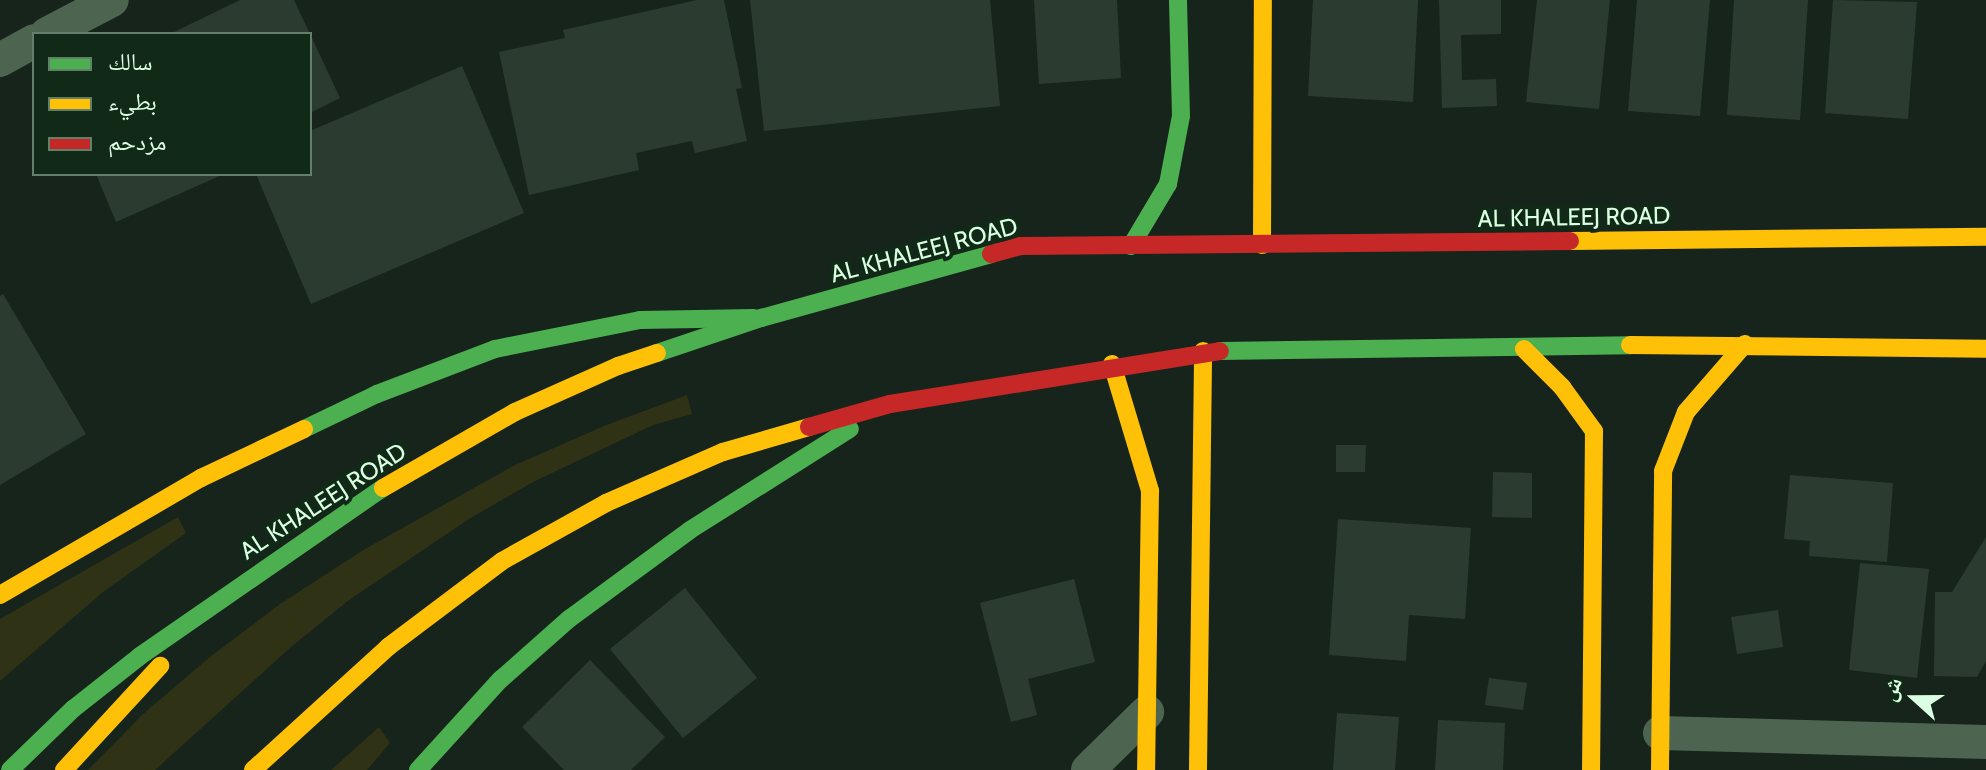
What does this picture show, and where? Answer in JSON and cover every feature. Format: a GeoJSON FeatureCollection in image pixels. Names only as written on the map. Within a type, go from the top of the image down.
{"type":"FeatureCollection","features":[{"type":"Feature","properties":{"kind":"main road"},"geometry":{"type":"LineString","coordinates":[[1131,246],[1168,184],[1181,116],[1178,0]]}},
{"type":"Feature","properties":{"kind":"main road"},"geometry":{"type":"LineString","coordinates":[[1262,245],[1263,0]]}},
{"type":"Feature","properties":{"kind":"main road","name":"AL KHALEEJ ROAD"},"geometry":{"type":"LineString","coordinates":[[10,770],[73,709],[213,603],[409,472],[515,412],[618,366],[761,318],[1020,246],[1986,237]]}},
{"type":"Feature","properties":{"kind":"main road"},"geometry":{"type":"LineString","coordinates":[[0,595],[201,478],[377,394],[436,370],[495,349],[640,320],[761,318]]}},
{"type":"Feature","properties":{"kind":"main road"},"geometry":{"type":"LineString","coordinates":[[1660,770],[1663,471],[1686,412],[1745,344]]}},
{"type":"Feature","properties":{"kind":"main road"},"geometry":{"type":"LineString","coordinates":[[253,770],[388,647],[515,554],[606,503],[723,452],[890,404],[1203,351],[1745,344],[1986,349]]}},
{"type":"Feature","properties":{"kind":"main road"},"geometry":{"type":"LineString","coordinates":[[1524,349],[1562,387],[1594,431],[1591,770]]}},
{"type":"Feature","properties":{"kind":"main road"},"geometry":{"type":"LineString","coordinates":[[1198,770],[1203,351]]}},
{"type":"Feature","properties":{"kind":"main road"},"geometry":{"type":"LineString","coordinates":[[1112,364],[1150,491],[1146,770]]}},
{"type":"Feature","properties":{"kind":"main road"},"geometry":{"type":"LineString","coordinates":[[418,770],[500,680],[569,619],[690,530],[890,404]]}},
{"type":"Feature","properties":{"kind":"main road"},"geometry":{"type":"LineString","coordinates":[[64,770],[134,696],[213,603]]}},
{"type":"Feature","properties":{"kind":"main road"},"geometry":{"type":"LineString","coordinates":[[236,770],[268,755]]}},
{"type":"Feature","properties":{"kind":"street"},"geometry":{"type":"LineString","coordinates":[[51,32],[112,0]]}},
{"type":"Feature","properties":{"kind":"street"},"geometry":{"type":"LineString","coordinates":[[0,60],[32,42]]}},
{"type":"Feature","properties":{"kind":"street"},"geometry":{"type":"LineString","coordinates":[[1088,770],[1147,712]]}},
{"type":"Feature","properties":{"kind":"street"},"geometry":{"type":"LineString","coordinates":[[1660,733],[1975,752]]}},
{"type":"Feature","properties":{"kind":"green space"},"geometry":{"type":"Polygon","coordinates":[[[687,395],[692,414],[653,425],[533,482],[469,519],[349,600],[291,647],[155,770],[88,770],[143,714],[210,657],[280,604],[365,549],[515,465],[604,426],[687,395]]]}},
{"type":"Feature","properties":{"kind":"green space"},"geometry":{"type":"Polygon","coordinates":[[[178,517],[186,533],[103,592],[0,681],[0,619],[178,517]]]}},
{"type":"Feature","properties":{"kind":"green space"},"geometry":{"type":"Polygon","coordinates":[[[379,727],[390,743],[367,770],[331,770],[379,727]]]}},
{"type":"Feature","properties":{"kind":"building"},"geometry":{"type":"Polygon","coordinates":[[[240,0],[294,0],[309,32],[174,32],[240,0]]]}},
{"type":"Feature","properties":{"kind":"building"},"geometry":{"type":"Polygon","coordinates":[[[697,0],[724,0],[742,88],[736,89],[747,141],[695,153],[692,141],[636,153],[639,170],[529,195],[499,52],[565,38],[563,30],[697,0]]]}},
{"type":"Feature","properties":{"kind":"building"},"geometry":{"type":"Polygon","coordinates":[[[750,0],[990,0],[1000,106],[764,131],[750,0]]]}},
{"type":"Feature","properties":{"kind":"building"},"geometry":{"type":"Polygon","coordinates":[[[1034,0],[1117,0],[1121,78],[1039,84],[1034,0]]]}},
{"type":"Feature","properties":{"kind":"building"},"geometry":{"type":"Polygon","coordinates":[[[1313,0],[1418,0],[1413,102],[1308,96],[1313,0]]]}},
{"type":"Feature","properties":{"kind":"building"},"geometry":{"type":"Polygon","coordinates":[[[1439,0],[1501,0],[1501,34],[1461,35],[1462,80],[1496,79],[1497,106],[1442,108],[1439,0]]]}},
{"type":"Feature","properties":{"kind":"building"},"geometry":{"type":"Polygon","coordinates":[[[1537,0],[1610,0],[1599,109],[1526,102],[1537,0]]]}},
{"type":"Feature","properties":{"kind":"building"},"geometry":{"type":"Polygon","coordinates":[[[1637,0],[1710,0],[1700,116],[1628,111],[1637,0]]]}},
{"type":"Feature","properties":{"kind":"building"},"geometry":{"type":"Polygon","coordinates":[[[1734,0],[1808,0],[1800,120],[1727,115],[1734,0]]]}},
{"type":"Feature","properties":{"kind":"building"},"geometry":{"type":"Polygon","coordinates":[[[1833,0],[1917,2],[1908,119],[1825,113],[1833,0]]]}},
{"type":"Feature","properties":{"kind":"building"},"geometry":{"type":"Polygon","coordinates":[[[312,38],[340,98],[312,112],[312,38]]]}},
{"type":"Feature","properties":{"kind":"building"},"geometry":{"type":"Polygon","coordinates":[[[462,66],[524,213],[311,304],[257,176],[312,176],[312,130],[462,66]]]}},
{"type":"Feature","properties":{"kind":"building"},"geometry":{"type":"Polygon","coordinates":[[[97,176],[220,176],[116,222],[97,176]]]}},
{"type":"Feature","properties":{"kind":"building"},"geometry":{"type":"Polygon","coordinates":[[[3,294],[86,434],[0,485],[0,296],[3,294]]]}},
{"type":"Feature","properties":{"kind":"building"},"geometry":{"type":"Polygon","coordinates":[[[1336,445],[1366,445],[1365,472],[1336,472],[1336,445]]]}},
{"type":"Feature","properties":{"kind":"building"},"geometry":{"type":"Polygon","coordinates":[[[1493,472],[1532,473],[1532,518],[1492,517],[1493,472]]]}},
{"type":"Feature","properties":{"kind":"building"},"geometry":{"type":"Polygon","coordinates":[[[1790,475],[1893,483],[1887,562],[1809,556],[1810,541],[1784,539],[1790,475]]]}},
{"type":"Feature","properties":{"kind":"building"},"geometry":{"type":"Polygon","coordinates":[[[1338,519],[1471,528],[1465,619],[1409,615],[1406,661],[1329,655],[1338,519]]]}},
{"type":"Feature","properties":{"kind":"building"},"geometry":{"type":"Polygon","coordinates":[[[1986,537],[1986,661],[1977,677],[1934,676],[1935,592],[1952,592],[1986,537]]]}},
{"type":"Feature","properties":{"kind":"building"},"geometry":{"type":"Polygon","coordinates":[[[1860,563],[1929,569],[1917,678],[1849,670],[1860,563]]]}},
{"type":"Feature","properties":{"kind":"building"},"geometry":{"type":"Polygon","coordinates":[[[1074,579],[1095,662],[1028,679],[1037,715],[1011,722],[980,603],[1074,579]]]}},
{"type":"Feature","properties":{"kind":"building"},"geometry":{"type":"Polygon","coordinates":[[[685,588],[757,678],[683,738],[610,649],[685,588]]]}},
{"type":"Feature","properties":{"kind":"building"},"geometry":{"type":"Polygon","coordinates":[[[1778,610],[1783,647],[1737,654],[1731,617],[1778,610]]]}},
{"type":"Feature","properties":{"kind":"building"},"geometry":{"type":"Polygon","coordinates":[[[590,660],[665,737],[631,770],[564,770],[522,727],[590,660]]]}},
{"type":"Feature","properties":{"kind":"building"},"geometry":{"type":"Polygon","coordinates":[[[1489,678],[1527,683],[1523,710],[1485,705],[1489,678]]]}},
{"type":"Feature","properties":{"kind":"building"},"geometry":{"type":"Polygon","coordinates":[[[1337,713],[1399,717],[1395,770],[1333,770],[1337,713]]]}},
{"type":"Feature","properties":{"kind":"building"},"geometry":{"type":"Polygon","coordinates":[[[1438,720],[1505,723],[1503,770],[1435,770],[1438,720]]]}},
{"type":"Feature","properties":{"kind":"traffic: fast"},"geometry":{"type":"LineString","coordinates":[[1131,246],[1168,184],[1181,116],[1178,0]]}},
{"type":"Feature","properties":{"kind":"traffic: fast"},"geometry":{"type":"LineString","coordinates":[[657,353],[761,318],[991,254]]}},
{"type":"Feature","properties":{"kind":"traffic: fast"},"geometry":{"type":"LineString","coordinates":[[304,429],[377,394],[495,349],[640,320],[754,318]]}},
{"type":"Feature","properties":{"kind":"traffic: fast"},"geometry":{"type":"LineString","coordinates":[[1220,351],[1630,345]]}},
{"type":"Feature","properties":{"kind":"traffic: fast"},"geometry":{"type":"LineString","coordinates":[[418,770],[500,680],[569,619],[690,530],[850,429]]}},
{"type":"Feature","properties":{"kind":"traffic: fast"},"geometry":{"type":"LineString","coordinates":[[10,770],[73,709],[140,656],[383,488]]}},
{"type":"Feature","properties":{"kind":"traffic: slow"},"geometry":{"type":"LineString","coordinates":[[1262,245],[1263,0]]}},
{"type":"Feature","properties":{"kind":"traffic: slow"},"geometry":{"type":"LineString","coordinates":[[1570,241],[1986,237]]}},
{"type":"Feature","properties":{"kind":"traffic: slow"},"geometry":{"type":"LineString","coordinates":[[1660,770],[1663,471],[1686,412],[1745,344]]}},
{"type":"Feature","properties":{"kind":"traffic: slow"},"geometry":{"type":"LineString","coordinates":[[1630,345],[1986,349]]}},
{"type":"Feature","properties":{"kind":"traffic: slow"},"geometry":{"type":"LineString","coordinates":[[1524,349],[1562,387],[1594,431],[1591,770]]}},
{"type":"Feature","properties":{"kind":"traffic: slow"},"geometry":{"type":"LineString","coordinates":[[1198,770],[1203,351]]}},
{"type":"Feature","properties":{"kind":"traffic: slow"},"geometry":{"type":"LineString","coordinates":[[383,488],[515,412],[618,366],[657,353]]}},
{"type":"Feature","properties":{"kind":"traffic: slow"},"geometry":{"type":"LineString","coordinates":[[1112,364],[1150,491],[1146,770]]}},
{"type":"Feature","properties":{"kind":"traffic: slow"},"geometry":{"type":"LineString","coordinates":[[253,770],[388,647],[502,561],[606,503],[723,452],[809,427]]}},
{"type":"Feature","properties":{"kind":"traffic: slow"},"geometry":{"type":"LineString","coordinates":[[0,595],[201,478],[304,429]]}},
{"type":"Feature","properties":{"kind":"traffic: slow"},"geometry":{"type":"LineString","coordinates":[[64,770],[160,666]]}},
{"type":"Feature","properties":{"kind":"traffic: jam"},"geometry":{"type":"LineString","coordinates":[[991,254],[1020,246],[1570,241]]}},
{"type":"Feature","properties":{"kind":"traffic: jam"},"geometry":{"type":"LineString","coordinates":[[809,427],[890,404],[1220,351]]}}]}
